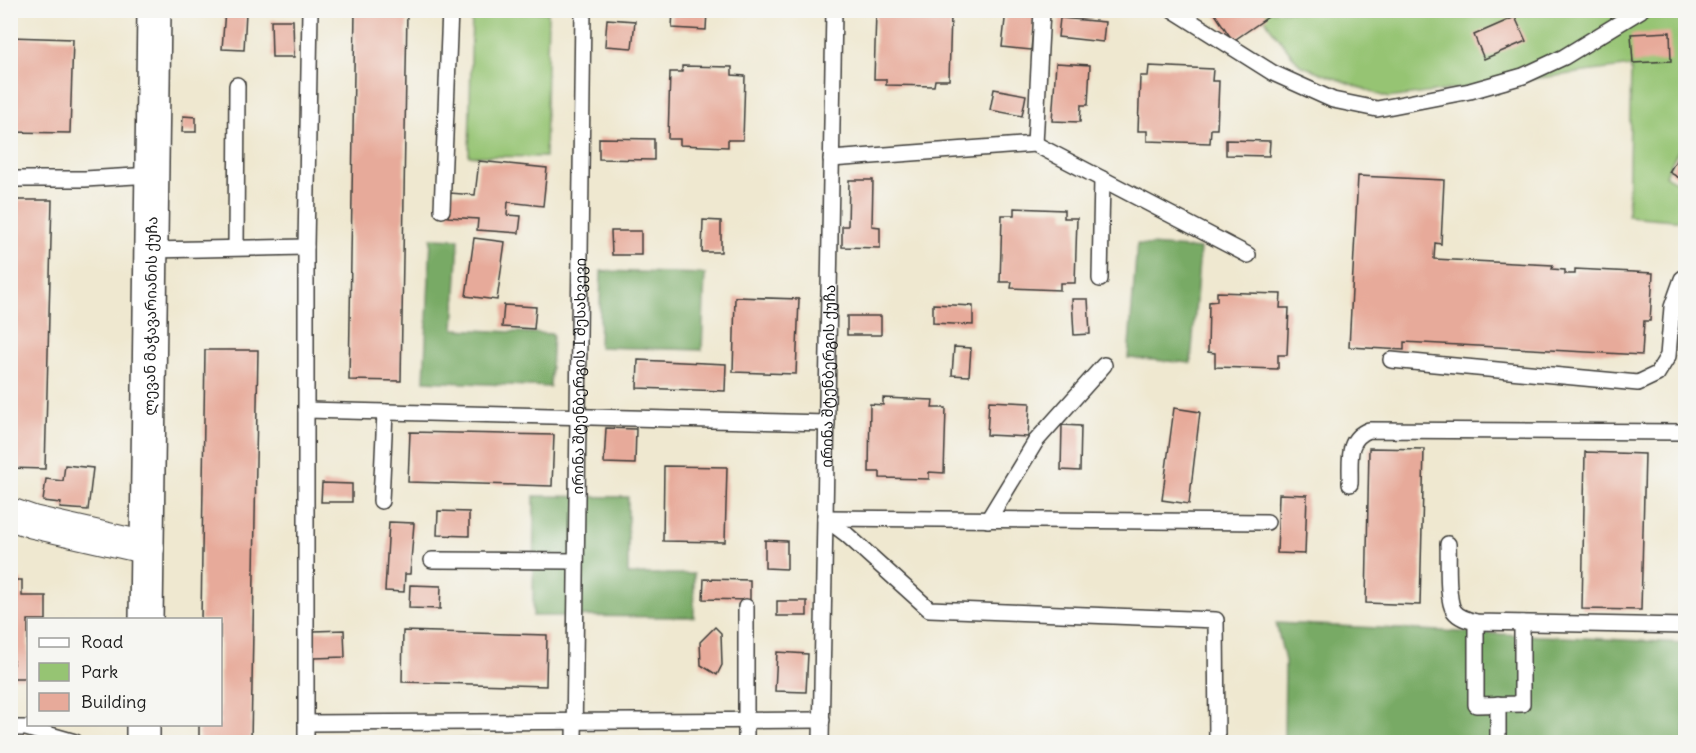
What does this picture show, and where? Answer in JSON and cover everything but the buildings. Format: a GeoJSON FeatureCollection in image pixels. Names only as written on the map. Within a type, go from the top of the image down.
{"type":"FeatureCollection","features":[{"type":"Feature","properties":{"kind":"street","name":"ლევან მაჭავარიანის ქუჩა"},"geometry":{"type":"LineString","coordinates":[[146,618],[154,10]]}},
{"type":"Feature","properties":{"kind":"street"},"geometry":{"type":"LineString","coordinates":[[18,521],[148,548]]}},
{"type":"Feature","properties":{"kind":"street"},"geometry":{"type":"LineString","coordinates":[[143,726],[143,742]]}},
{"type":"Feature","properties":{"kind":"lane"},"geometry":{"type":"LineString","coordinates":[[306,742],[306,248],[310,10]]}},
{"type":"Feature","properties":{"kind":"lane"},"geometry":{"type":"LineString","coordinates":[[442,210],[450,10]]}},
{"type":"Feature","properties":{"kind":"lane","name":"ირინა შტენბერგის I შესახვევი"},"geometry":{"type":"LineString","coordinates":[[574,742],[583,10]]}},
{"type":"Feature","properties":{"kind":"lane","name":"ირინა შტენბერგის ქუჩა"},"geometry":{"type":"LineString","coordinates":[[821,742],[834,10]]}},
{"type":"Feature","properties":{"kind":"lane"},"geometry":{"type":"LineString","coordinates":[[1035,144],[1042,10]]}},
{"type":"Feature","properties":{"kind":"lane"},"geometry":{"type":"LineString","coordinates":[[1173,10],[1273,73],[1333,100],[1377,110],[1470,91],[1522,75],[1564,57],[1641,10]]}},
{"type":"Feature","properties":{"kind":"lane"},"geometry":{"type":"LineString","coordinates":[[236,248],[237,85]]}},
{"type":"Feature","properties":{"kind":"lane"},"geometry":{"type":"LineString","coordinates":[[831,159],[1035,144],[1248,255]]}},
{"type":"Feature","properties":{"kind":"lane"},"geometry":{"type":"LineString","coordinates":[[10,179],[86,180],[152,175]]}},
{"type":"Feature","properties":{"kind":"lane"},"geometry":{"type":"LineString","coordinates":[[1100,279],[1102,179]]}},
{"type":"Feature","properties":{"kind":"lane"},"geometry":{"type":"LineString","coordinates":[[151,250],[306,248]]}},
{"type":"Feature","properties":{"kind":"lane"},"geometry":{"type":"LineString","coordinates":[[1391,360],[1638,383],[1657,374],[1668,356],[1672,307],[1682,279],[1686,276]]}},
{"type":"Feature","properties":{"kind":"lane"},"geometry":{"type":"LineString","coordinates":[[987,520],[1036,441],[1104,366]]}},
{"type":"Feature","properties":{"kind":"lane"},"geometry":{"type":"LineString","coordinates":[[306,410],[827,423]]}},
{"type":"Feature","properties":{"kind":"lane"},"geometry":{"type":"LineString","coordinates":[[381,501],[385,412]]}},
{"type":"Feature","properties":{"kind":"lane"},"geometry":{"type":"LineString","coordinates":[[1350,484],[1351,449],[1360,433],[1369,430],[1686,432]]}},
{"type":"Feature","properties":{"kind":"lane"},"geometry":{"type":"LineString","coordinates":[[825,518],[1267,522]]}},
{"type":"Feature","properties":{"kind":"lane"},"geometry":{"type":"LineString","coordinates":[[825,518],[929,609],[1216,620],[1217,742]]}},
{"type":"Feature","properties":{"kind":"lane"},"geometry":{"type":"LineString","coordinates":[[1448,544],[1451,598],[1454,611],[1463,618],[1476,622],[1686,626]]}},
{"type":"Feature","properties":{"kind":"lane"},"geometry":{"type":"LineString","coordinates":[[432,560],[576,561]]}},
{"type":"Feature","properties":{"kind":"lane"},"geometry":{"type":"LineString","coordinates":[[746,607],[746,742]]}},
{"type":"Feature","properties":{"kind":"lane"},"geometry":{"type":"LineString","coordinates":[[1476,622],[1476,705],[1522,704],[1522,622]]}},
{"type":"Feature","properties":{"kind":"lane"},"geometry":{"type":"LineString","coordinates":[[1498,704],[1498,742]]}},
{"type":"Feature","properties":{"kind":"lane"},"geometry":{"type":"LineString","coordinates":[[306,723],[822,720]]}},
{"type":"Feature","properties":{"kind":"lane"},"geometry":{"type":"LineString","coordinates":[[10,728],[26,728],[75,742]]}},
{"type":"Feature","properties":{"kind":"green space"},"geometry":{"type":"Polygon","coordinates":[[[472,11],[548,12],[545,157],[469,156],[472,11]]]}},
{"type":"Feature","properties":{"kind":"green space"},"geometry":{"type":"Polygon","coordinates":[[[1260,11],[1685,11],[1685,138],[1665,175],[1685,186],[1685,221],[1628,216],[1631,66],[1388,98],[1300,65],[1260,11]]]}},
{"type":"Feature","properties":{"kind":"green space"},"geometry":{"type":"Polygon","coordinates":[[[431,238],[459,239],[454,329],[553,334],[550,387],[424,381],[431,238]]]}},
{"type":"Feature","properties":{"kind":"green space"},"geometry":{"type":"Polygon","coordinates":[[[1137,244],[1200,249],[1191,363],[1128,358],[1137,244]]]}},
{"type":"Feature","properties":{"kind":"green space"},"geometry":{"type":"Polygon","coordinates":[[[601,271],[705,274],[702,350],[599,347],[601,271]]]}},
{"type":"Feature","properties":{"kind":"green space"},"geometry":{"type":"Polygon","coordinates":[[[534,496],[628,497],[628,574],[694,574],[694,617],[533,616],[534,496]]]}},
{"type":"Feature","properties":{"kind":"green space"},"geometry":{"type":"Polygon","coordinates":[[[1276,623],[1685,643],[1685,742],[1284,742],[1285,661],[1276,623]]]}},
{"type":"Feature","properties":{"kind":"green space"},"geometry":{"type":"Polygon","coordinates":[[[544,738],[544,742],[429,742],[429,740],[544,738]]]}}]}
